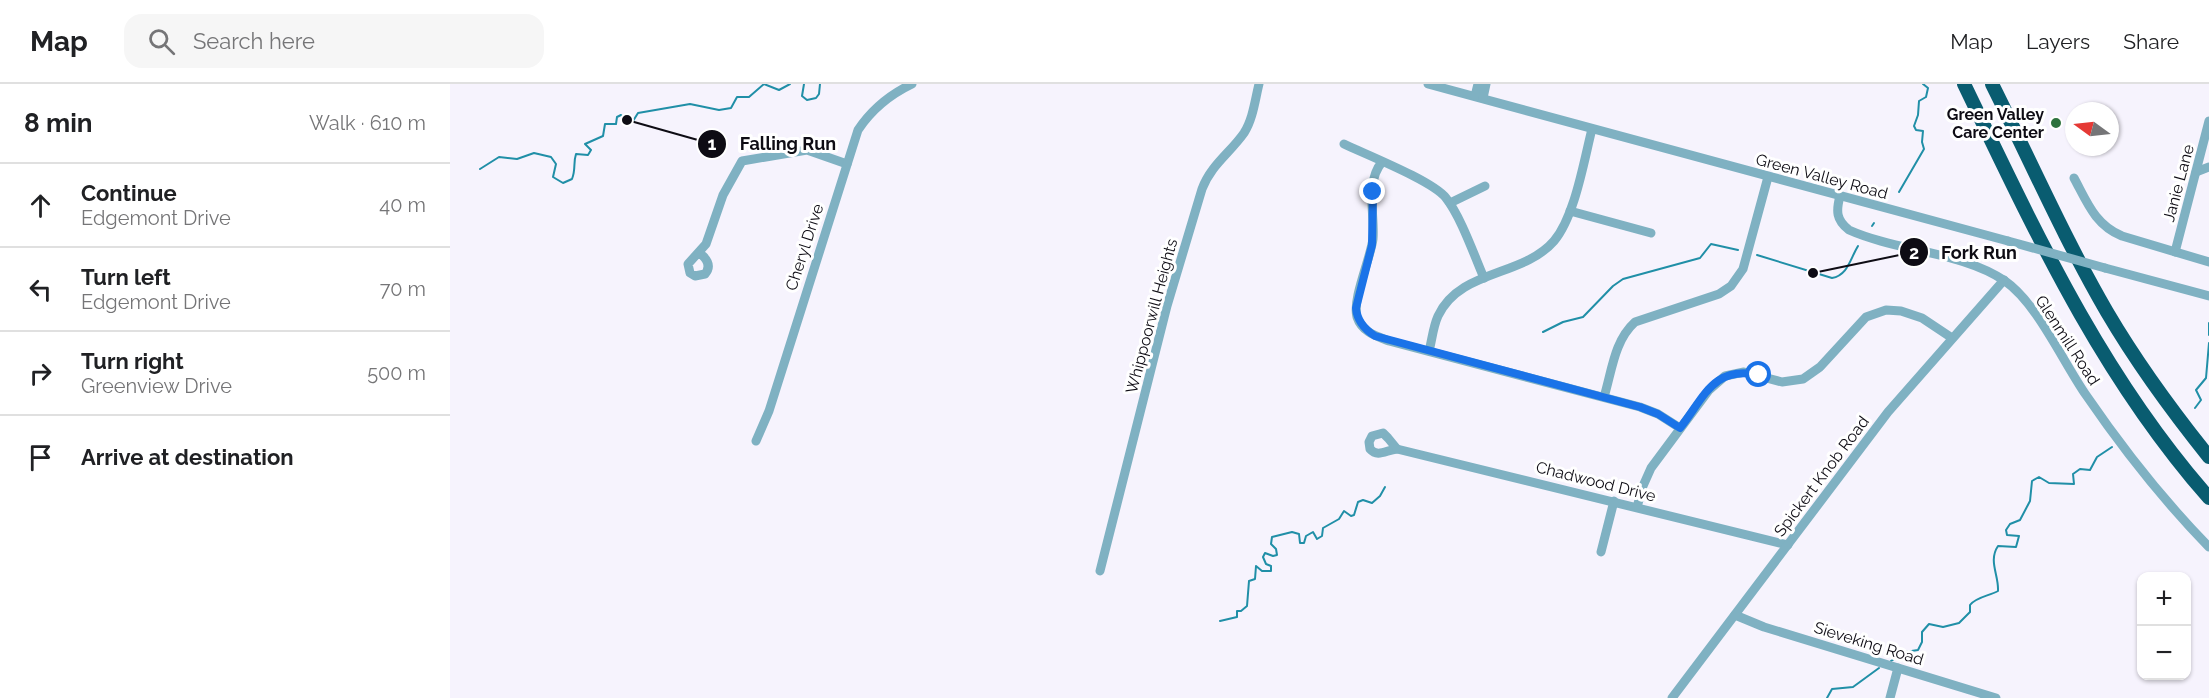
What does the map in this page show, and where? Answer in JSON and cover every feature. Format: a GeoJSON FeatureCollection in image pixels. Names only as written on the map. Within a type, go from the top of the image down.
{"type":"FeatureCollection","features":[{"type":"Feature","properties":{"kind":"highway"},"geometry":{"type":"LineString","coordinates":[[1964,84],[2046,253],[2098,347],[2157,435],[2209,498]]}},
{"type":"Feature","properties":{"kind":"highway"},"geometry":{"type":"LineString","coordinates":[[1992,84],[2070,245],[2106,310],[2155,387],[2209,457]]}},
{"type":"Feature","properties":{"kind":"street","name":"Cheryl Drive"},"geometry":{"type":"LineString","coordinates":[[756,441],[769,411],[858,130],[881,102],[912,84]]}},
{"type":"Feature","properties":{"kind":"street","name":"Whippoorwill Heights"},"geometry":{"type":"LineString","coordinates":[[1100,571],[1167,306],[1202,189],[1210,171],[1238,141],[1248,125],[1259,84]]}},
{"type":"Feature","properties":{"kind":"street","name":"Green Valley Road"},"geometry":{"type":"LineString","coordinates":[[1428,84],[2209,296]]}},
{"type":"Feature","properties":{"kind":"street"},"geometry":{"type":"LineString","coordinates":[[1478,84],[1479,97]]}},
{"type":"Feature","properties":{"kind":"street"},"geometry":{"type":"LineString","coordinates":[[1479,97],[1486,84]]}},
{"type":"Feature","properties":{"kind":"street","name":"Janie Lane"},"geometry":{"type":"LineString","coordinates":[[2175,252],[2209,121]]}},
{"type":"Feature","properties":{"kind":"street"},"geometry":{"type":"LineString","coordinates":[[1429,351],[1438,316],[1447,301],[1463,287],[1543,251],[1561,231],[1570,211],[1592,129]]}},
{"type":"Feature","properties":{"kind":"street"},"geometry":{"type":"LineString","coordinates":[[1344,144],[1428,184],[1442,194],[1450,203],[1484,278]]}},
{"type":"Feature","properties":{"kind":"street"},"geometry":{"type":"LineString","coordinates":[[703,256],[709,268],[705,274],[695,276],[690,273],[688,264],[706,244],[723,195],[742,161],[807,150],[847,164]]}},
{"type":"Feature","properties":{"kind":"street"},"geometry":{"type":"LineString","coordinates":[[1382,162],[1373,185],[1373,236],[1357,301],[1357,315],[1363,327],[1375,336],[1653,411],[1680,428]]}},
{"type":"Feature","properties":{"kind":"street"},"geometry":{"type":"LineString","coordinates":[[2196,172],[2209,167]]}},
{"type":"Feature","properties":{"kind":"street"},"geometry":{"type":"LineString","coordinates":[[1604,397],[1618,345],[1635,322],[1719,294],[1735,280],[1743,269],[1768,177]]}},
{"type":"Feature","properties":{"kind":"street"},"geometry":{"type":"LineString","coordinates":[[2074,178],[2094,215],[2109,230],[2209,262]]}},
{"type":"Feature","properties":{"kind":"street"},"geometry":{"type":"LineString","coordinates":[[1450,203],[1485,186]]}},
{"type":"Feature","properties":{"kind":"street","name":"Glenmill Road"},"geometry":{"type":"LineString","coordinates":[[1840,196],[1838,216],[1844,226],[1850,230],[1980,268],[2004,280],[2028,305],[2088,398],[2133,459],[2209,547]]}},
{"type":"Feature","properties":{"kind":"street"},"geometry":{"type":"LineString","coordinates":[[1570,211],[1651,233]]}},
{"type":"Feature","properties":{"kind":"street","name":"Spickert Knob Road"},"geometry":{"type":"LineString","coordinates":[[1672,698],[1888,412],[2004,280]]}},
{"type":"Feature","properties":{"kind":"street"},"geometry":{"type":"LineString","coordinates":[[1637,507],[1651,468],[1709,390],[1725,376],[1744,372],[1782,382],[1803,379],[1820,367],[1860,322],[1879,311],[1893,310],[1915,315],[1934,324],[1952,338]]}},
{"type":"Feature","properties":{"kind":"street","name":"Chadwood Drive"},"geometry":{"type":"LineString","coordinates":[[1396,449],[1788,544]]}},
{"type":"Feature","properties":{"kind":"street"},"geometry":{"type":"LineString","coordinates":[[1601,552],[1614,501]]}},
{"type":"Feature","properties":{"kind":"street","name":"Sieveking Road"},"geometry":{"type":"LineString","coordinates":[[1734,615],[1764,627],[1996,698]]}},
{"type":"Feature","properties":{"kind":"street"},"geometry":{"type":"LineString","coordinates":[[1890,698],[1898,668]]}},
{"type":"Feature","properties":{"kind":"waterway"},"geometry":{"type":"LineString","coordinates":[[480,169],[499,157],[517,159],[534,153],[551,157],[556,164],[553,177],[563,183],[572,179],[576,154],[588,155],[591,150],[585,144],[603,136],[605,124],[616,124],[617,117],[621,115],[633,121],[638,113],[690,104],[719,110],[731,108],[737,97],[749,97],[764,84],[779,90],[790,84]]}},
{"type":"Feature","properties":{"kind":"waterway"},"geometry":{"type":"LineString","coordinates":[[804,84],[802,96],[807,100],[816,98],[820,84]]}},
{"type":"Feature","properties":{"kind":"waterway"},"geometry":{"type":"LineString","coordinates":[[1899,192],[1924,149],[1923,131],[1916,130],[1914,126],[1919,101],[1926,97],[1928,88],[1923,84]]}},
{"type":"Feature","properties":{"kind":"waterway"},"geometry":{"type":"LineString","coordinates":[[1543,332],[1563,322],[1583,317],[1613,286],[1623,279],[1700,258],[1711,244],[1738,250]]}},
{"type":"Feature","properties":{"kind":"waterway"},"geometry":{"type":"LineString","coordinates":[[1757,255],[1832,278],[1842,274],[1858,246]]}},
{"type":"Feature","properties":{"kind":"waterway"},"geometry":{"type":"LineString","coordinates":[[2209,323],[2209,335]]}},
{"type":"Feature","properties":{"kind":"waterway"},"geometry":{"type":"LineString","coordinates":[[2195,408],[2201,400],[2196,390],[2206,378],[2209,343]]}},
{"type":"Feature","properties":{"kind":"waterway"},"geometry":{"type":"LineString","coordinates":[[1891,661],[1905,652],[1918,650],[1922,642],[1922,632],[1929,624],[1943,627],[1959,623],[1970,612],[1970,605],[1973,602],[1998,591],[1994,563],[1995,552],[1998,546],[2016,547],[2019,536],[2007,535],[2006,530],[2010,524],[2020,520],[2030,501],[2032,481],[2039,477],[2049,483],[2074,484],[2073,474],[2080,469],[2090,470],[2097,457],[2112,447]]}},
{"type":"Feature","properties":{"kind":"waterway"},"geometry":{"type":"LineString","coordinates":[[1220,621],[1237,617],[1237,611],[1247,606],[1249,581],[1255,579],[1256,566],[1262,571],[1271,571],[1271,566],[1266,564],[1263,557],[1265,553],[1277,555],[1276,549],[1271,544],[1272,537],[1292,532],[1299,534],[1300,543],[1304,543],[1306,536],[1313,532],[1317,539],[1322,536],[1323,528],[1339,519],[1344,511],[1351,516],[1354,515],[1358,502],[1363,500],[1372,503],[1385,487]]}},
{"type":"Feature","properties":{"kind":"waterway"},"geometry":{"type":"LineString","coordinates":[[1827,698],[1832,689],[1853,687],[1879,668]]}},
{"type":"Feature","properties":{"kind":"place","name":"Falling Run"},"geometry":{"type":"Point","coordinates":[627,120]}},
{"type":"Feature","properties":{"kind":"place","name":"Green Valley Care Center"},"geometry":{"type":"Point","coordinates":[2056,123]}},
{"type":"Feature","properties":{"kind":"place","name":"Fork Run"},"geometry":{"type":"Point","coordinates":[1813,273]}},
{"type":"Feature","properties":{"kind":"route"},"geometry":{"type":"LineString","coordinates":[[1373,192],[1372,245],[1356,308],[1363,327],[1375,336],[1640,407],[1653,411],[1680,428],[1719,379],[1738,372],[1759,375]]}}]}
